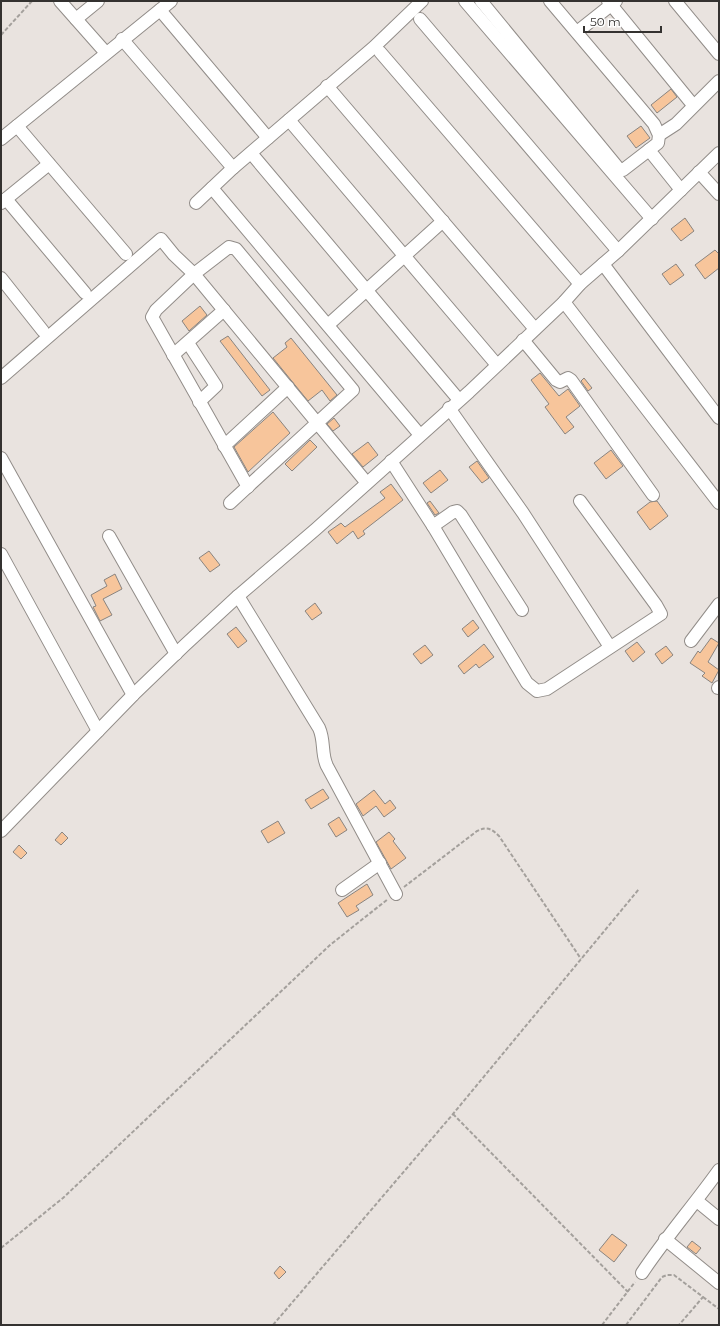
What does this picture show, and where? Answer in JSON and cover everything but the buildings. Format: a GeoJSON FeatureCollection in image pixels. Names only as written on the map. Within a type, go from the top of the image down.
{"type":"FeatureCollection","features":[{"type":"Feature","properties":{"kind":"street"},"geometry":{"type":"LineString","coordinates":[[60,1],[106,53]]}},
{"type":"Feature","properties":{"kind":"street"},"geometry":{"type":"LineString","coordinates":[[76,19],[98,1]]}},
{"type":"Feature","properties":{"kind":"street"},"geometry":{"type":"LineString","coordinates":[[1,139],[122,39],[171,1]]}},
{"type":"Feature","properties":{"kind":"street"},"geometry":{"type":"LineString","coordinates":[[196,203],[233,168],[374,47],[422,1]]}},
{"type":"Feature","properties":{"kind":"street"},"geometry":{"type":"LineString","coordinates":[[465,1],[652,219]]}},
{"type":"Feature","properties":{"kind":"street"},"geometry":{"type":"LineString","coordinates":[[481,1],[619,169],[623,170],[658,143],[659,135],[654,124],[550,1]]}},
{"type":"Feature","properties":{"kind":"street"},"geometry":{"type":"LineString","coordinates":[[675,1],[719,54]]}},
{"type":"Feature","properties":{"kind":"street"},"geometry":{"type":"LineString","coordinates":[[577,32],[612,2],[694,105]]}},
{"type":"Feature","properties":{"kind":"street"},"geometry":{"type":"LineString","coordinates":[[160,10],[268,138]]}},
{"type":"Feature","properties":{"kind":"street"},"geometry":{"type":"LineString","coordinates":[[420,19],[618,251]]}},
{"type":"Feature","properties":{"kind":"street"},"geometry":{"type":"LineString","coordinates":[[122,39],[233,168]]}},
{"type":"Feature","properties":{"kind":"street"},"geometry":{"type":"LineString","coordinates":[[380,52],[580,284]]}},
{"type":"Feature","properties":{"kind":"street"},"geometry":{"type":"LineString","coordinates":[[659,135],[676,124],[719,81]]}},
{"type":"Feature","properties":{"kind":"street"},"geometry":{"type":"LineString","coordinates":[[327,86],[535,329]]}},
{"type":"Feature","properties":{"kind":"street"},"geometry":{"type":"LineString","coordinates":[[289,120],[497,365]]}},
{"type":"Feature","properties":{"kind":"street"},"geometry":{"type":"LineString","coordinates":[[17,126],[126,254]]}},
{"type":"Feature","properties":{"kind":"street"},"geometry":{"type":"LineString","coordinates":[[649,150],[682,190]]}},
{"type":"Feature","properties":{"kind":"street"},"geometry":{"type":"LineString","coordinates":[[251,153],[367,290],[454,404],[608,644]]}},
{"type":"Feature","properties":{"kind":"street"},"geometry":{"type":"LineString","coordinates":[[1,831],[98,730],[176,654],[238,596],[316,529],[366,482],[497,365],[564,302],[580,284],[618,251],[719,154]]}},
{"type":"Feature","properties":{"kind":"street"},"geometry":{"type":"LineString","coordinates":[[49,164],[4,201],[85,293]]}},
{"type":"Feature","properties":{"kind":"street"},"geometry":{"type":"LineString","coordinates":[[699,172],[719,194]]}},
{"type":"Feature","properties":{"kind":"street"},"geometry":{"type":"LineString","coordinates":[[212,188],[420,435]]}},
{"type":"Feature","properties":{"kind":"street"},"geometry":{"type":"LineString","coordinates":[[328,325],[443,221]]}},
{"type":"Feature","properties":{"kind":"street"},"geometry":{"type":"LineString","coordinates":[[1,378],[161,239],[174,255],[194,274],[366,482]]}},
{"type":"Feature","properties":{"kind":"street"},"geometry":{"type":"LineString","coordinates":[[248,487],[154,321],[153,313],[194,274],[226,248],[232,247],[236,249],[353,390]]}},
{"type":"Feature","properties":{"kind":"street"},"geometry":{"type":"LineString","coordinates":[[603,264],[719,418]]}},
{"type":"Feature","properties":{"kind":"street"},"geometry":{"type":"LineString","coordinates":[[1,278],[43,331]]}},
{"type":"Feature","properties":{"kind":"street"},"geometry":{"type":"LineString","coordinates":[[564,302],[719,503]]}},
{"type":"Feature","properties":{"kind":"street"},"geometry":{"type":"LineString","coordinates":[[173,355],[224,310]]}},
{"type":"Feature","properties":{"kind":"street"},"geometry":{"type":"LineString","coordinates":[[523,340],[556,380],[560,382],[568,378],[571,380],[653,495]]}},
{"type":"Feature","properties":{"kind":"street"},"geometry":{"type":"LineString","coordinates":[[188,343],[216,386],[199,402]]}},
{"type":"Feature","properties":{"kind":"street"},"geometry":{"type":"LineString","coordinates":[[230,503],[363,380]]}},
{"type":"Feature","properties":{"kind":"street"},"geometry":{"type":"LineString","coordinates":[[224,446],[288,387]]}},
{"type":"Feature","properties":{"kind":"street"},"geometry":{"type":"LineString","coordinates":[[1,458],[133,695]]}},
{"type":"Feature","properties":{"kind":"street"},"geometry":{"type":"LineString","coordinates":[[391,461],[433,526],[532,688],[537,691],[547,689],[608,644],[661,614],[580,501]]}},
{"type":"Feature","properties":{"kind":"street"},"geometry":{"type":"LineString","coordinates":[[433,526],[453,512],[457,511],[522,610]]}},
{"type":"Feature","properties":{"kind":"street"},"geometry":{"type":"LineString","coordinates":[[109,536],[176,654]]}},
{"type":"Feature","properties":{"kind":"street"},"geometry":{"type":"LineString","coordinates":[[1,554],[98,730]]}},
{"type":"Feature","properties":{"kind":"street"},"geometry":{"type":"LineString","coordinates":[[238,596],[319,728],[322,735],[323,759],[396,894]]}},
{"type":"Feature","properties":{"kind":"street"},"geometry":{"type":"LineString","coordinates":[[692,641],[719,604]]}},
{"type":"Feature","properties":{"kind":"street"},"geometry":{"type":"LineString","coordinates":[[342,890],[380,863]]}},
{"type":"Feature","properties":{"kind":"street"},"geometry":{"type":"LineString","coordinates":[[642,1273],[665,1239],[697,1201],[719,1170]]}},
{"type":"Feature","properties":{"kind":"street"},"geometry":{"type":"LineString","coordinates":[[697,1201],[719,1219]]}},
{"type":"Feature","properties":{"kind":"street"},"geometry":{"type":"LineString","coordinates":[[665,1239],[719,1283]]}},
{"type":"Feature","properties":{"kind":"path"},"geometry":{"type":"LineString","coordinates":[[1,35],[32,1]]}},
{"type":"Feature","properties":{"kind":"path"},"geometry":{"type":"LineString","coordinates":[[1,1248],[63,1198],[330,945],[477,831],[489,828],[499,836],[580,959]]}},
{"type":"Feature","properties":{"kind":"path"},"geometry":{"type":"LineString","coordinates":[[273,1325],[453,1114],[639,889]]}},
{"type":"Feature","properties":{"kind":"path"},"geometry":{"type":"LineString","coordinates":[[453,1114],[628,1292]]}},
{"type":"Feature","properties":{"kind":"path"},"geometry":{"type":"LineString","coordinates":[[602,1325],[642,1273]]}},
{"type":"Feature","properties":{"kind":"path"},"geometry":{"type":"LineString","coordinates":[[626,1325],[665,1276],[674,1276],[719,1309]]}},
{"type":"Feature","properties":{"kind":"path"},"geometry":{"type":"LineString","coordinates":[[679,1325],[703,1296]]}}]}
